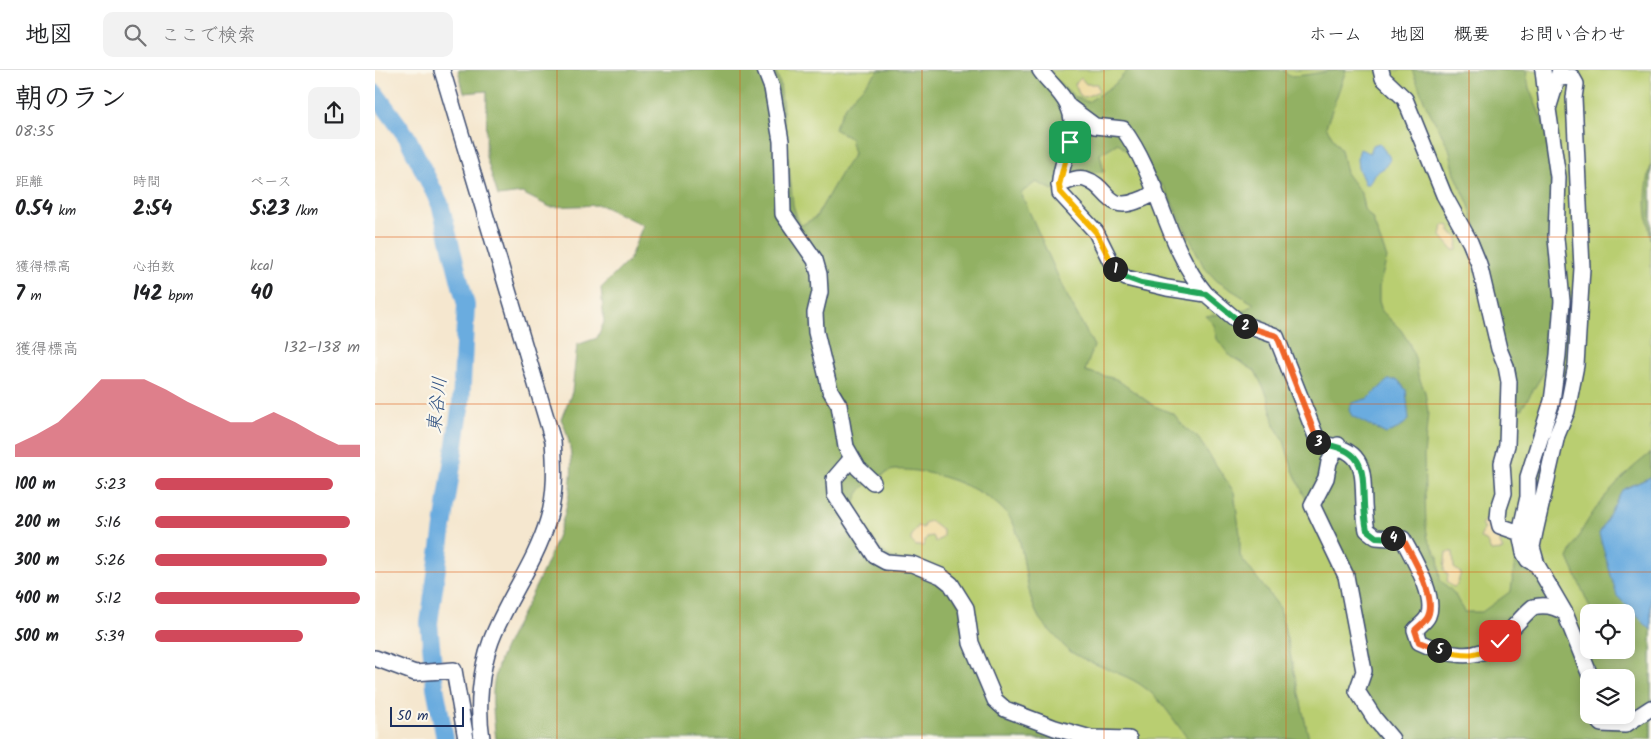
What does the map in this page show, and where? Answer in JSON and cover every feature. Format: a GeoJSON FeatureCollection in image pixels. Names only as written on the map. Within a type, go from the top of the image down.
{"type":"FeatureCollection","features":[{"type":"Feature","properties":{"kind":"street"},"geometry":{"type":"LineString","coordinates":[[442,70],[553,441],[555,474],[549,519],[537,553],[491,642],[481,682],[480,725],[482,739]]}},
{"type":"Feature","properties":{"kind":"street"},"geometry":{"type":"LineString","coordinates":[[765,70],[772,88],[781,141],[783,214],[815,260],[819,274],[820,292],[815,313],[816,332],[831,390],[839,405],[846,446],[851,458],[865,476],[873,482]]}},
{"type":"Feature","properties":{"kind":"street"},"geometry":{"type":"LineString","coordinates":[[1040,70],[1056,85],[1072,116],[1072,130],[1059,185],[1060,192],[1096,232],[1115,270],[1127,278],[1141,283],[1206,294]]}},
{"type":"Feature","properties":{"kind":"street"},"geometry":{"type":"LineString","coordinates":[[1381,70],[1383,78],[1405,99],[1444,195],[1470,242],[1479,264],[1509,382],[1507,445],[1502,463],[1504,494],[1498,518],[1501,526],[1520,533]]}},
{"type":"Feature","properties":{"kind":"street"},"geometry":{"type":"LineString","coordinates":[[1537,565],[1527,560],[1523,553],[1520,533],[1528,497],[1528,477],[1552,402],[1562,301],[1556,238],[1558,177],[1543,70]]}},
{"type":"Feature","properties":{"kind":"street"},"geometry":{"type":"LineString","coordinates":[[1548,109],[1560,74],[1572,77],[1576,84],[1574,98],[1582,268],[1581,311],[1576,365],[1567,411],[1557,435],[1532,548],[1537,565],[1565,613],[1587,669]]}},
{"type":"Feature","properties":{"kind":"street"},"geometry":{"type":"LineString","coordinates":[[1068,106],[1095,126],[1123,129],[1155,187],[1172,236],[1192,276],[1206,294],[1240,323],[1277,336],[1319,444],[1338,446],[1351,452],[1361,463],[1363,515],[1367,530],[1376,537],[1403,539],[1426,586],[1431,602],[1428,616],[1415,630],[1419,642],[1433,649],[1467,656],[1487,652],[1533,608],[1543,605],[1558,608],[1565,613]]}},
{"type":"Feature","properties":{"kind":"street"},"geometry":{"type":"LineString","coordinates":[[1059,185],[1080,178],[1088,180],[1114,202],[1125,206],[1147,197],[1155,187]]}},
{"type":"Feature","properties":{"kind":"street"},"geometry":{"type":"LineString","coordinates":[[1338,446],[1329,462],[1326,478],[1312,505],[1346,576],[1364,671],[1357,691],[1375,719],[1392,739]]}},
{"type":"Feature","properties":{"kind":"street"},"geometry":{"type":"LineString","coordinates":[[851,458],[834,479],[835,496],[875,556],[886,562],[913,564],[941,576],[951,584],[966,608],[971,644],[995,700],[1005,709],[1055,728],[1091,738],[1129,739]]}},
{"type":"Feature","properties":{"kind":"street"},"geometry":{"type":"LineString","coordinates":[[375,658],[419,673],[454,670],[466,739]]}},
{"type":"Feature","properties":{"kind":"street"},"geometry":{"type":"LineString","coordinates":[[1635,718],[1651,708]]}},
{"type":"Feature","properties":{"kind":"street"},"geometry":{"type":"LineString","coordinates":[[1601,724],[1627,724]]}},
{"type":"Feature","properties":{"kind":"green space"},"geometry":{"type":"Polygon","coordinates":[[[458,70],[775,70],[780,84],[793,205],[800,226],[816,217],[854,154],[850,138],[834,129],[845,106],[879,70],[1046,70],[1075,97],[1088,102],[1114,85],[1128,70],[1283,70],[1289,76],[1346,70],[1326,127],[1341,150],[1346,173],[1361,193],[1364,209],[1372,218],[1387,258],[1379,287],[1379,301],[1382,311],[1401,330],[1409,343],[1425,392],[1428,412],[1424,456],[1426,527],[1428,539],[1438,557],[1440,580],[1454,593],[1464,612],[1482,612],[1511,591],[1515,560],[1536,549],[1580,659],[1635,659],[1635,614],[1651,630],[1651,739],[1388,739],[1367,713],[1351,612],[1336,567],[1292,468],[1284,441],[1274,425],[1268,397],[1255,371],[1229,355],[1217,339],[1214,325],[1206,316],[1243,311],[1254,304],[1217,281],[1204,267],[1164,187],[1118,143],[1100,154],[1104,172],[1085,172],[1053,190],[1036,182],[1021,193],[1064,290],[1094,346],[1085,371],[1116,379],[1154,406],[1174,414],[1183,426],[1198,438],[1234,492],[1240,534],[1240,556],[1280,608],[1309,739],[1188,739],[1161,703],[1148,690],[1123,675],[1071,652],[1039,618],[1030,596],[1019,537],[1007,514],[995,502],[980,492],[944,477],[909,470],[894,470],[873,480],[861,490],[855,502],[857,514],[871,538],[887,555],[904,561],[938,568],[973,630],[998,700],[1059,724],[1124,739],[496,739],[493,696],[494,682],[500,659],[551,553],[566,508],[571,462],[569,440],[561,419],[572,392],[577,345],[597,338],[604,322],[601,288],[629,260],[643,225],[600,205],[550,207],[522,193],[498,196],[486,157],[487,91],[464,93],[458,70]]]}},
{"type":"Feature","properties":{"kind":"green space"},"geometry":{"type":"Polygon","coordinates":[[[725,70],[1651,70],[1651,739],[1019,739],[773,490],[725,70]]]}},
{"type":"Feature","properties":{"kind":"green space"},"geometry":{"type":"Polygon","coordinates":[[[1412,70],[1526,70],[1529,88],[1548,134],[1559,300],[1549,364],[1521,410],[1506,406],[1505,383],[1476,265],[1478,237],[1469,205],[1455,174],[1449,148],[1426,105],[1412,70]]]}},
{"type":"Feature","properties":{"kind":"green space"},"geometry":{"type":"Polygon","coordinates":[[[1651,165],[1651,239],[1646,202],[1651,165]]]}},
{"type":"Feature","properties":{"kind":"green space"},"geometry":{"type":"Polygon","coordinates":[[[1651,453],[1651,477],[1622,490],[1617,596],[1625,604],[1588,604],[1568,558],[1575,542],[1602,500],[1625,475],[1651,453]]]}},
{"type":"Feature","properties":{"kind":"sand"},"geometry":{"type":"Polygon","coordinates":[[[1081,78],[1086,84],[1097,84],[1099,91],[1085,97],[1080,96],[1075,84],[1081,78]]]}},
{"type":"Feature","properties":{"kind":"sand"},"geometry":{"type":"Polygon","coordinates":[[[1443,225],[1450,226],[1450,232],[1458,237],[1457,250],[1453,250],[1441,236],[1443,225]]]}},
{"type":"Feature","properties":{"kind":"sand"},"geometry":{"type":"Polygon","coordinates":[[[1485,520],[1489,522],[1493,533],[1500,538],[1503,550],[1491,551],[1486,540],[1480,538],[1484,529],[1481,525],[1485,520]]]}},
{"type":"Feature","properties":{"kind":"sand"},"geometry":{"type":"Polygon","coordinates":[[[930,521],[943,531],[943,537],[936,542],[933,536],[927,537],[923,546],[916,546],[911,541],[911,537],[918,526],[923,528],[925,523],[930,521]]]}},
{"type":"Feature","properties":{"kind":"sand"},"geometry":{"type":"Polygon","coordinates":[[[1446,552],[1453,552],[1454,568],[1461,573],[1456,586],[1453,587],[1447,582],[1448,575],[1444,570],[1446,552]]]}},
{"type":"Feature","properties":{"kind":"water"},"geometry":{"type":"Polygon","coordinates":[[[1379,143],[1390,160],[1384,168],[1374,174],[1369,184],[1365,184],[1358,168],[1357,159],[1360,149],[1370,153],[1373,145],[1379,143]]]}},
{"type":"Feature","properties":{"kind":"water"},"geometry":{"type":"Polygon","coordinates":[[[1388,380],[1398,380],[1406,390],[1409,420],[1399,428],[1386,434],[1352,416],[1349,410],[1352,403],[1369,398],[1388,380]]]}},
{"type":"Feature","properties":{"kind":"water"},"geometry":{"type":"Polygon","coordinates":[[[1651,477],[1651,630],[1635,614],[1635,604],[1625,604],[1617,596],[1599,534],[1622,490],[1651,477]]]}},
{"type":"Feature","properties":{"kind":"waterway","name":"東谷川"},"geometry":{"type":"LineString","coordinates":[[375,93],[407,137],[440,204],[466,305],[461,403],[429,623],[435,687],[445,739]]}},
{"type":"Feature","properties":{"kind":"route"},"geometry":{"type":"LineString","coordinates":[[1070,142],[1059,185],[1060,192],[1096,232],[1115,270],[1127,278],[1141,283],[1206,294],[1240,323],[1261,332],[1277,336],[1319,444],[1338,446],[1351,452],[1361,463],[1363,515],[1367,530],[1376,537],[1403,539],[1413,557],[1431,602],[1428,616],[1415,630],[1419,642],[1433,649],[1467,656],[1487,652],[1500,641]]}}]}
